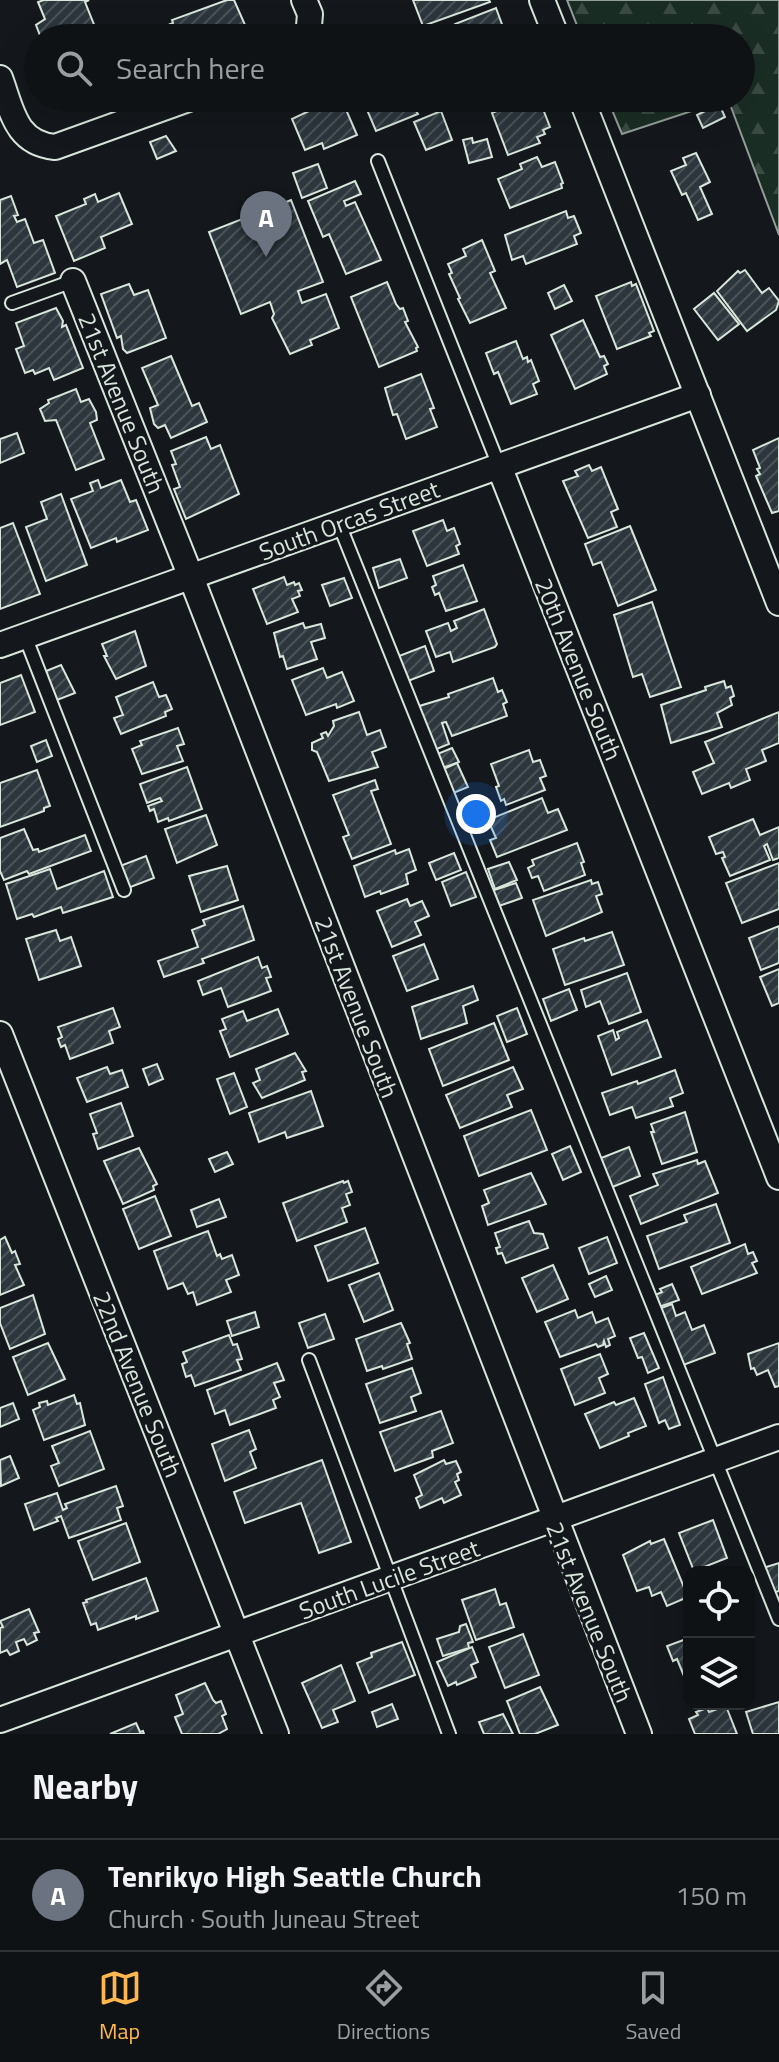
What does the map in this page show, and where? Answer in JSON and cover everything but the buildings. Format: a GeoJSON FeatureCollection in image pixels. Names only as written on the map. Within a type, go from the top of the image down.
{"type":"FeatureCollection","features":[{"type":"Feature","properties":{"kind":"street"},"geometry":{"type":"LineString","coordinates":[[304,0],[310,14],[309,24]]}},
{"type":"Feature","properties":{"kind":"street"},"geometry":{"type":"LineString","coordinates":[[542,0],[551,24]]}},
{"type":"Feature","properties":{"kind":"street"},"geometry":{"type":"LineString","coordinates":[[0,78],[18,127],[28,139],[44,146],[55,147],[152,112]]}},
{"type":"Feature","properties":{"kind":"street"},"geometry":{"type":"LineString","coordinates":[[587,112],[779,603]]}},
{"type":"Feature","properties":{"kind":"street","name":"21st Avenue South"},"geometry":{"type":"LineString","coordinates":[[73,281],[191,577],[553,1519],[639,1734]]}},
{"type":"Feature","properties":{"kind":"street","name":"South Orcas Street"},"geometry":{"type":"LineString","coordinates":[[0,645],[698,395]]}},
{"type":"Feature","properties":{"kind":"street","name":"20th Avenue South"},"geometry":{"type":"LineString","coordinates":[[499,466],[779,1177]]}},
{"type":"Feature","properties":{"kind":"street","name":"22nd Avenue South"},"geometry":{"type":"LineString","coordinates":[[0,1034],[276,1734]]}},
{"type":"Feature","properties":{"kind":"street","name":"South Lucile Street"},"geometry":{"type":"LineString","coordinates":[[0,1720],[779,1437]]}},
{"type":"Feature","properties":{"kind":"lane","name":"20th Avenue South"},"geometry":{"type":"LineString","coordinates":[[378,161],[499,466]]}},
{"type":"Feature","properties":{"kind":"lane"},"geometry":{"type":"LineString","coordinates":[[12,303],[73,281]]}},
{"type":"Feature","properties":{"kind":"lane"},"geometry":{"type":"LineString","coordinates":[[339,524],[779,1619]]}},
{"type":"Feature","properties":{"kind":"lane"},"geometry":{"type":"LineString","coordinates":[[25,636],[124,890]]}},
{"type":"Feature","properties":{"kind":"lane"},"geometry":{"type":"LineString","coordinates":[[309,1360],[449,1734]]}},
{"type":"Feature","properties":{"kind":"green space"},"geometry":{"type":"Polygon","coordinates":[[[567,0],[779,0],[779,235],[733,112],[755,112],[755,24],[576,24],[567,0]]]}},
{"type":"Feature","properties":{"kind":"green space"},"geometry":{"type":"Polygon","coordinates":[[[613,112],[689,112],[622,134],[613,112]]]}},
{"type":"Feature","properties":{"kind":"place","name":"Tenrikyo High Seattle Church"},"geometry":{"type":"Point","coordinates":[266,257]}}]}
